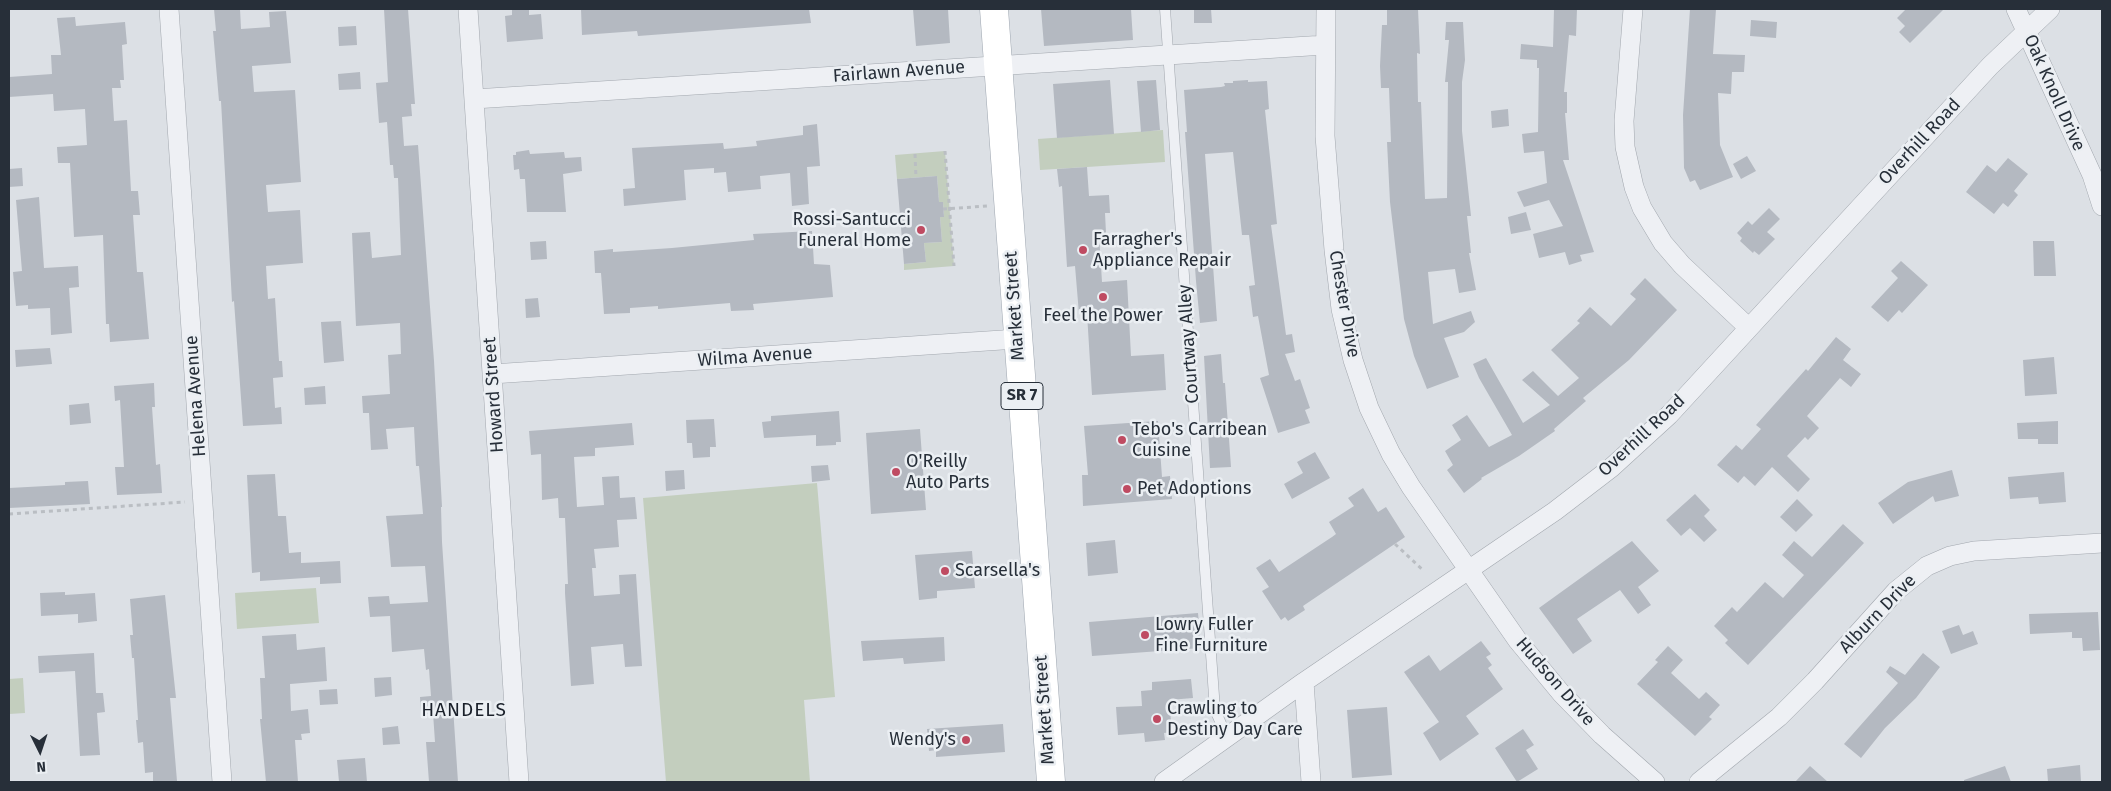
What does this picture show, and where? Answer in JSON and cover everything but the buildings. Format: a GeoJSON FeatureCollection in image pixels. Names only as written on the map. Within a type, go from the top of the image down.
{"type":"FeatureCollection","features":[{"type":"Feature","properties":{"kind":"main road","name":"Market Street"},"geometry":{"type":"LineString","coordinates":[[994,9],[1051,782]]}},
{"type":"Feature","properties":{"kind":"street","name":"Helena Avenue"},"geometry":{"type":"LineString","coordinates":[[169,9],[222,782]]}},
{"type":"Feature","properties":{"kind":"street","name":"Howard Street"},"geometry":{"type":"LineString","coordinates":[[468,9],[519,782]]}},
{"type":"Feature","properties":{"kind":"street","name":"Chester Drive"},"geometry":{"type":"LineString","coordinates":[[1326,9],[1325,136],[1334,250],[1341,309],[1353,360],[1369,408],[1391,454],[1468,569]]}},
{"type":"Feature","properties":{"kind":"street"},"geometry":{"type":"LineString","coordinates":[[1633,9],[1624,122],[1625,147],[1634,187],[1646,214],[1663,243],[1682,265],[1749,328]]}},
{"type":"Feature","properties":{"kind":"street","name":"Oak Knoll Drive"},"geometry":{"type":"LineString","coordinates":[[2016,9],[2092,175],[2102,206]]}},
{"type":"Feature","properties":{"kind":"street","name":"Overhill Road"},"geometry":{"type":"LineString","coordinates":[[1164,782],[1304,682],[1555,511],[1610,468],[1669,415],[1990,66],[2050,9]]}},
{"type":"Feature","properties":{"kind":"street","name":"Fairlawn Avenue"},"geometry":{"type":"LineString","coordinates":[[474,100],[1325,45]]}},
{"type":"Feature","properties":{"kind":"street","name":"Wilma Avenue"},"geometry":{"type":"LineString","coordinates":[[492,374],[1017,338]]}},
{"type":"Feature","properties":{"kind":"street","name":"Alburn Drive"},"geometry":{"type":"LineString","coordinates":[[1699,782],[1779,717],[1815,681],[1896,591],[1927,566],[1950,556],[1974,551],[2102,543]]}},
{"type":"Feature","properties":{"kind":"street","name":"Hudson Drive"},"geometry":{"type":"LineString","coordinates":[[1468,569],[1518,641],[1561,692],[1602,735],[1656,782]]}},
{"type":"Feature","properties":{"kind":"street"},"geometry":{"type":"LineString","coordinates":[[1304,682],[1311,782]]}},
{"type":"Feature","properties":{"kind":"lane","name":"Courtway Alley"},"geometry":{"type":"LineString","coordinates":[[1165,9],[1216,710],[1226,737]]}},
{"type":"Feature","properties":{"kind":"path"},"geometry":{"type":"LineString","coordinates":[[946,151],[954,266]]}},
{"type":"Feature","properties":{"kind":"path"},"geometry":{"type":"LineString","coordinates":[[915,154],[916,178]]}},
{"type":"Feature","properties":{"kind":"path"},"geometry":{"type":"LineString","coordinates":[[944,209],[1008,204]]}},
{"type":"Feature","properties":{"kind":"path"},"geometry":{"type":"LineString","coordinates":[[9,514],[185,502]]}},
{"type":"Feature","properties":{"kind":"path"},"geometry":{"type":"LineString","coordinates":[[1395,544],[1424,571]]}},
{"type":"Feature","properties":{"kind":"green space"},"geometry":{"type":"Polygon","coordinates":[[[1163,130],[1165,162],[1040,170],[1038,139],[1163,130]]]}},
{"type":"Feature","properties":{"kind":"green space"},"geometry":{"type":"Polygon","coordinates":[[[945,151],[954,266],[904,270],[904,264],[926,262],[924,243],[942,242],[940,217],[944,217],[943,202],[939,202],[937,176],[897,179],[895,155],[945,151]]]}},
{"type":"Feature","properties":{"kind":"green space"},"geometry":{"type":"Polygon","coordinates":[[[817,483],[835,697],[804,700],[810,782],[666,782],[643,498],[817,483]]]}},
{"type":"Feature","properties":{"kind":"green space"},"geometry":{"type":"Polygon","coordinates":[[[316,588],[319,623],[237,629],[235,593],[316,588]]]}},
{"type":"Feature","properties":{"kind":"green space"},"geometry":{"type":"Polygon","coordinates":[[[23,678],[25,713],[9,714],[9,679],[23,678]]]}},
{"type":"Feature","properties":{"kind":"place","name":"Rossi-Santucci Funeral Home"},"geometry":{"type":"Point","coordinates":[921,230]}},
{"type":"Feature","properties":{"kind":"place","name":"Farragher's Appliance Repair"},"geometry":{"type":"Point","coordinates":[1083,250]}},
{"type":"Feature","properties":{"kind":"place","name":"Feel the Power"},"geometry":{"type":"Point","coordinates":[1103,297]}},
{"type":"Feature","properties":{"kind":"place","name":"Tebo's Carribean Cuisine"},"geometry":{"type":"Point","coordinates":[1122,440]}},
{"type":"Feature","properties":{"kind":"place","name":"O'Reilly Auto Parts"},"geometry":{"type":"Point","coordinates":[896,472]}},
{"type":"Feature","properties":{"kind":"place","name":"Pet Adoptions"},"geometry":{"type":"Point","coordinates":[1127,489]}},
{"type":"Feature","properties":{"kind":"place","name":"Scarsella's"},"geometry":{"type":"Point","coordinates":[945,571]}},
{"type":"Feature","properties":{"kind":"place","name":"Lowry Fuller Fine Furniture"},"geometry":{"type":"Point","coordinates":[1145,635]}},
{"type":"Feature","properties":{"kind":"place","name":"Crawling to Destiny Day Care"},"geometry":{"type":"Point","coordinates":[1157,719]}},
{"type":"Feature","properties":{"kind":"place","name":"Wendy's"},"geometry":{"type":"Point","coordinates":[966,740]}},
{"type":"Feature","properties":{"kind":"district","name":"HANDELS"},"geometry":{"type":"Point","coordinates":[464,711]}}]}
